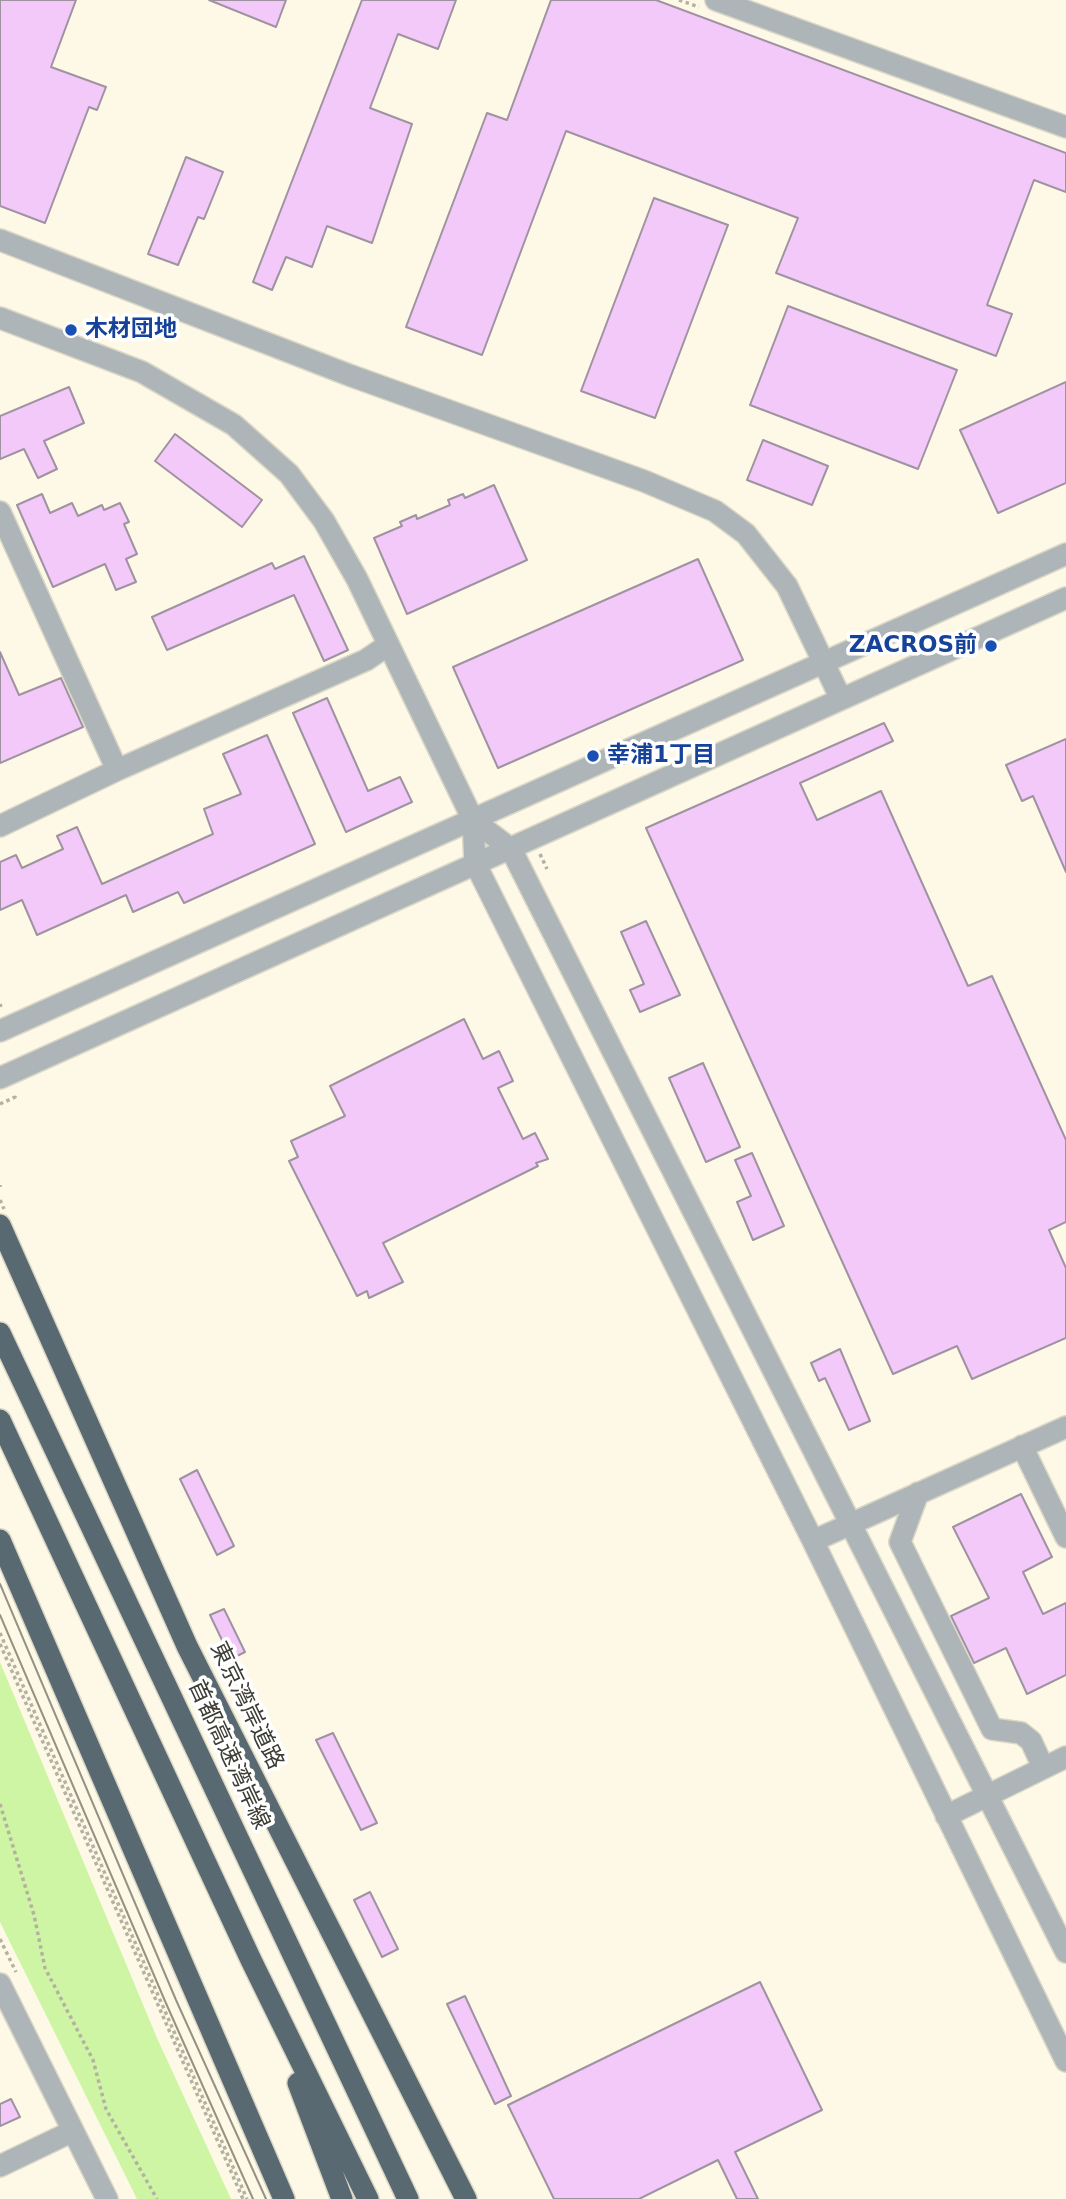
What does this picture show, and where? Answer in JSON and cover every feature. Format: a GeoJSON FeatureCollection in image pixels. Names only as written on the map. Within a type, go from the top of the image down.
{"type":"FeatureCollection","features":[{"type":"Feature","properties":{"kind":"highway","name":"東京湾岸道路"},"geometry":{"type":"LineString","coordinates":[[0,1225],[187,1646],[466,2199]]}},
{"type":"Feature","properties":{"kind":"highway","name":"首都高速湾岸線"},"geometry":{"type":"LineString","coordinates":[[0,1333],[408,2199]]}},
{"type":"Feature","properties":{"kind":"highway"},"geometry":{"type":"LineString","coordinates":[[0,1420],[251,1960],[368,2199]]}},
{"type":"Feature","properties":{"kind":"highway"},"geometry":{"type":"LineString","coordinates":[[0,1540],[284,2199]]}},
{"type":"Feature","properties":{"kind":"highway"},"geometry":{"type":"LineString","coordinates":[[251,1960],[342,2199]]}},
{"type":"Feature","properties":{"kind":"street"},"geometry":{"type":"LineString","coordinates":[[716,0],[1066,127]]}},
{"type":"Feature","properties":{"kind":"street"},"geometry":{"type":"LineString","coordinates":[[0,240],[349,375],[644,481],[715,511],[746,534],[787,586],[841,699]]}},
{"type":"Feature","properties":{"kind":"street"},"geometry":{"type":"LineString","coordinates":[[0,318],[142,372],[234,425],[289,474],[324,521],[357,579],[473,820],[475,863],[813,1541],[1066,2061]]}},
{"type":"Feature","properties":{"kind":"street"},"geometry":{"type":"LineString","coordinates":[[0,512],[117,770]]}},
{"type":"Feature","properties":{"kind":"street"},"geometry":{"type":"LineString","coordinates":[[0,1031],[1066,554]]}},
{"type":"Feature","properties":{"kind":"street"},"geometry":{"type":"LineString","coordinates":[[9,1089],[475,863],[1066,598]]}},
{"type":"Feature","properties":{"kind":"street"},"geometry":{"type":"LineString","coordinates":[[0,826],[117,770],[366,660],[388,645]]}},
{"type":"Feature","properties":{"kind":"street"},"geometry":{"type":"LineString","coordinates":[[473,820],[511,849],[1066,1952]]}},
{"type":"Feature","properties":{"kind":"street"},"geometry":{"type":"LineString","coordinates":[[813,1541],[1066,1427]]}},
{"type":"Feature","properties":{"kind":"street"},"geometry":{"type":"LineString","coordinates":[[1022,1446],[1066,1537]]}},
{"type":"Feature","properties":{"kind":"street"},"geometry":{"type":"LineString","coordinates":[[918,1493],[900,1542],[992,1730],[1021,1733],[1031,1741],[1043,1768]]}},
{"type":"Feature","properties":{"kind":"street"},"geometry":{"type":"LineString","coordinates":[[946,1816],[1066,1757]]}},
{"type":"Feature","properties":{"kind":"street"},"geometry":{"type":"LineString","coordinates":[[0,1984],[107,2199]]}},
{"type":"Feature","properties":{"kind":"street"},"geometry":{"type":"LineString","coordinates":[[0,2166],[73,2131]]}},
{"type":"Feature","properties":{"kind":"path"},"geometry":{"type":"LineString","coordinates":[[0,1104],[9,1089]]}},
{"type":"Feature","properties":{"kind":"path"},"geometry":{"type":"LineString","coordinates":[[0,1633],[245,2199]]}},
{"type":"Feature","properties":{"kind":"path"},"geometry":{"type":"LineString","coordinates":[[0,1644],[245,2199]]}},
{"type":"Feature","properties":{"kind":"path"},"geometry":{"type":"LineString","coordinates":[[0,1804],[34,1915],[45,1968],[93,2060],[106,2109],[157,2199]]}},
{"type":"Feature","properties":{"kind":"green space"},"geometry":{"type":"Polygon","coordinates":[[[0,1662],[157,2038],[231,2199],[137,2199],[0,1922],[0,1662]]]}},
{"type":"Feature","properties":{"kind":"building"},"geometry":{"type":"Polygon","coordinates":[[[0,0],[76,0],[51,67],[106,87],[97,110],[89,107],[45,223],[0,206],[0,0]]]}},
{"type":"Feature","properties":{"kind":"building"},"geometry":{"type":"Polygon","coordinates":[[[209,0],[286,0],[276,27],[209,0]]]}},
{"type":"Feature","properties":{"kind":"building"},"geometry":{"type":"Polygon","coordinates":[[[362,0],[456,0],[438,49],[398,34],[370,108],[412,124],[372,243],[327,226],[312,267],[286,257],[272,290],[253,282],[362,0]]]}},
{"type":"Feature","properties":{"kind":"building"},"geometry":{"type":"Polygon","coordinates":[[[551,0],[656,0],[1066,153],[1066,192],[1034,180],[987,305],[1012,314],[996,356],[776,273],[798,218],[566,131],[482,355],[406,327],[487,113],[507,120],[551,0]]]}},
{"type":"Feature","properties":{"kind":"building"},"geometry":{"type":"Polygon","coordinates":[[[186,157],[223,172],[204,219],[198,217],[178,265],[148,254],[186,157]]]}},
{"type":"Feature","properties":{"kind":"building"},"geometry":{"type":"Polygon","coordinates":[[[654,198],[728,225],[655,418],[581,391],[654,198]]]}},
{"type":"Feature","properties":{"kind":"building"},"geometry":{"type":"Polygon","coordinates":[[[788,306],[957,370],[918,469],[750,405],[788,306]]]}},
{"type":"Feature","properties":{"kind":"building"},"geometry":{"type":"Polygon","coordinates":[[[1066,382],[1066,483],[998,513],[960,430],[1066,382]]]}},
{"type":"Feature","properties":{"kind":"building"},"geometry":{"type":"Polygon","coordinates":[[[69,387],[84,423],[44,441],[57,469],[38,478],[24,449],[0,459],[0,416],[69,387]]]}},
{"type":"Feature","properties":{"kind":"building"},"geometry":{"type":"Polygon","coordinates":[[[175,434],[262,500],[242,527],[155,461],[175,434]]]}},
{"type":"Feature","properties":{"kind":"building"},"geometry":{"type":"Polygon","coordinates":[[[763,440],[828,466],[812,505],[747,480],[763,440]]]}},
{"type":"Feature","properties":{"kind":"building"},"geometry":{"type":"Polygon","coordinates":[[[494,485],[527,560],[407,614],[374,538],[402,526],[400,522],[416,515],[417,519],[450,505],[448,500],[463,494],[465,498],[494,485]]]}},
{"type":"Feature","properties":{"kind":"building"},"geometry":{"type":"Polygon","coordinates":[[[42,494],[50,513],[72,503],[78,516],[102,505],[104,510],[120,503],[129,522],[124,524],[137,554],[126,559],[136,582],[116,590],[105,564],[53,587],[17,505],[42,494]]]}},
{"type":"Feature","properties":{"kind":"building"},"geometry":{"type":"Polygon","coordinates":[[[304,556],[348,650],[324,661],[294,595],[167,650],[152,617],[272,563],[275,569],[304,556]]]}},
{"type":"Feature","properties":{"kind":"building"},"geometry":{"type":"Polygon","coordinates":[[[698,559],[743,660],[498,768],[453,667],[698,559]]]}},
{"type":"Feature","properties":{"kind":"building"},"geometry":{"type":"Polygon","coordinates":[[[0,652],[19,695],[61,678],[83,727],[0,763],[0,652]]]}},
{"type":"Feature","properties":{"kind":"building"},"geometry":{"type":"Polygon","coordinates":[[[327,698],[368,791],[400,777],[412,802],[346,832],[293,713],[327,698]]]}},
{"type":"Feature","properties":{"kind":"building"},"geometry":{"type":"Polygon","coordinates":[[[884,723],[893,741],[800,783],[817,820],[881,791],[968,986],[992,976],[1066,1140],[1066,1222],[1049,1230],[1066,1268],[1066,1338],[972,1379],[957,1346],[893,1374],[646,828],[884,723]]]}},
{"type":"Feature","properties":{"kind":"building"},"geometry":{"type":"Polygon","coordinates":[[[267,735],[315,844],[184,903],[178,892],[133,912],[126,895],[37,935],[22,900],[0,910],[0,862],[16,855],[22,868],[63,849],[57,836],[77,827],[102,884],[213,834],[204,809],[241,794],[223,754],[267,735]]]}},
{"type":"Feature","properties":{"kind":"building"},"geometry":{"type":"Polygon","coordinates":[[[1066,739],[1066,872],[1033,796],[1022,801],[1006,765],[1066,739]]]}},
{"type":"Feature","properties":{"kind":"building"},"geometry":{"type":"Polygon","coordinates":[[[646,921],[680,995],[640,1012],[630,990],[644,984],[621,932],[646,921]]]}},
{"type":"Feature","properties":{"kind":"building"},"geometry":{"type":"Polygon","coordinates":[[[464,1019],[483,1059],[499,1051],[513,1081],[498,1088],[523,1139],[535,1133],[548,1159],[383,1243],[403,1282],[369,1298],[367,1291],[357,1296],[289,1161],[298,1157],[291,1141],[345,1116],[330,1086],[464,1019]]]}},
{"type":"Feature","properties":{"kind":"building"},"geometry":{"type":"Polygon","coordinates":[[[703,1063],[740,1147],[706,1162],[669,1078],[703,1063]]]}},
{"type":"Feature","properties":{"kind":"building"},"geometry":{"type":"Polygon","coordinates":[[[752,1153],[784,1226],[753,1240],[737,1202],[751,1196],[735,1160],[752,1153]]]}},
{"type":"Feature","properties":{"kind":"building"},"geometry":{"type":"Polygon","coordinates":[[[840,1349],[870,1421],[849,1430],[825,1378],[819,1381],[811,1363],[840,1349]]]}},
{"type":"Feature","properties":{"kind":"building"},"geometry":{"type":"Polygon","coordinates":[[[197,1470],[234,1546],[217,1555],[180,1479],[197,1470]]]}},
{"type":"Feature","properties":{"kind":"building"},"geometry":{"type":"Polygon","coordinates":[[[1021,1494],[1052,1557],[1023,1572],[1043,1614],[1066,1603],[1066,1675],[1027,1694],[1006,1648],[974,1663],[951,1616],[989,1598],[953,1527],[1021,1494]]]}},
{"type":"Feature","properties":{"kind":"building"},"geometry":{"type":"Polygon","coordinates":[[[224,1609],[245,1652],[231,1659],[210,1615],[224,1609]]]}},
{"type":"Feature","properties":{"kind":"building"},"geometry":{"type":"Polygon","coordinates":[[[333,1733],[377,1823],[361,1830],[316,1740],[333,1733]]]}},
{"type":"Feature","properties":{"kind":"building"},"geometry":{"type":"Polygon","coordinates":[[[370,1892],[398,1949],[382,1957],[354,1900],[370,1892]]]}},
{"type":"Feature","properties":{"kind":"building"},"geometry":{"type":"Polygon","coordinates":[[[760,1982],[822,2110],[735,2152],[758,2199],[737,2199],[718,2160],[639,2199],[554,2199],[508,2105],[760,1982]]]}},
{"type":"Feature","properties":{"kind":"building"},"geometry":{"type":"Polygon","coordinates":[[[465,1996],[511,2096],[495,2104],[447,2004],[465,1996]]]}},
{"type":"Feature","properties":{"kind":"building"},"geometry":{"type":"Polygon","coordinates":[[[11,2099],[20,2117],[0,2126],[0,2104],[11,2099]]]}},
{"type":"Feature","properties":{"kind":"tram line"},"geometry":{"type":"LineString","coordinates":[[0,1584],[176,2000],[266,2199]]}},
{"type":"Feature","properties":{"kind":"tram line"},"geometry":{"type":"LineString","coordinates":[[0,1615],[253,2199]]}},
{"type":"Feature","properties":{"kind":"place","name":"木材団地"},"geometry":{"type":"Point","coordinates":[71,330]}},
{"type":"Feature","properties":{"kind":"place","name":"ZACROS前"},"geometry":{"type":"Point","coordinates":[991,646]}},
{"type":"Feature","properties":{"kind":"place","name":"幸浦1丁目"},"geometry":{"type":"Point","coordinates":[593,756]}}]}
